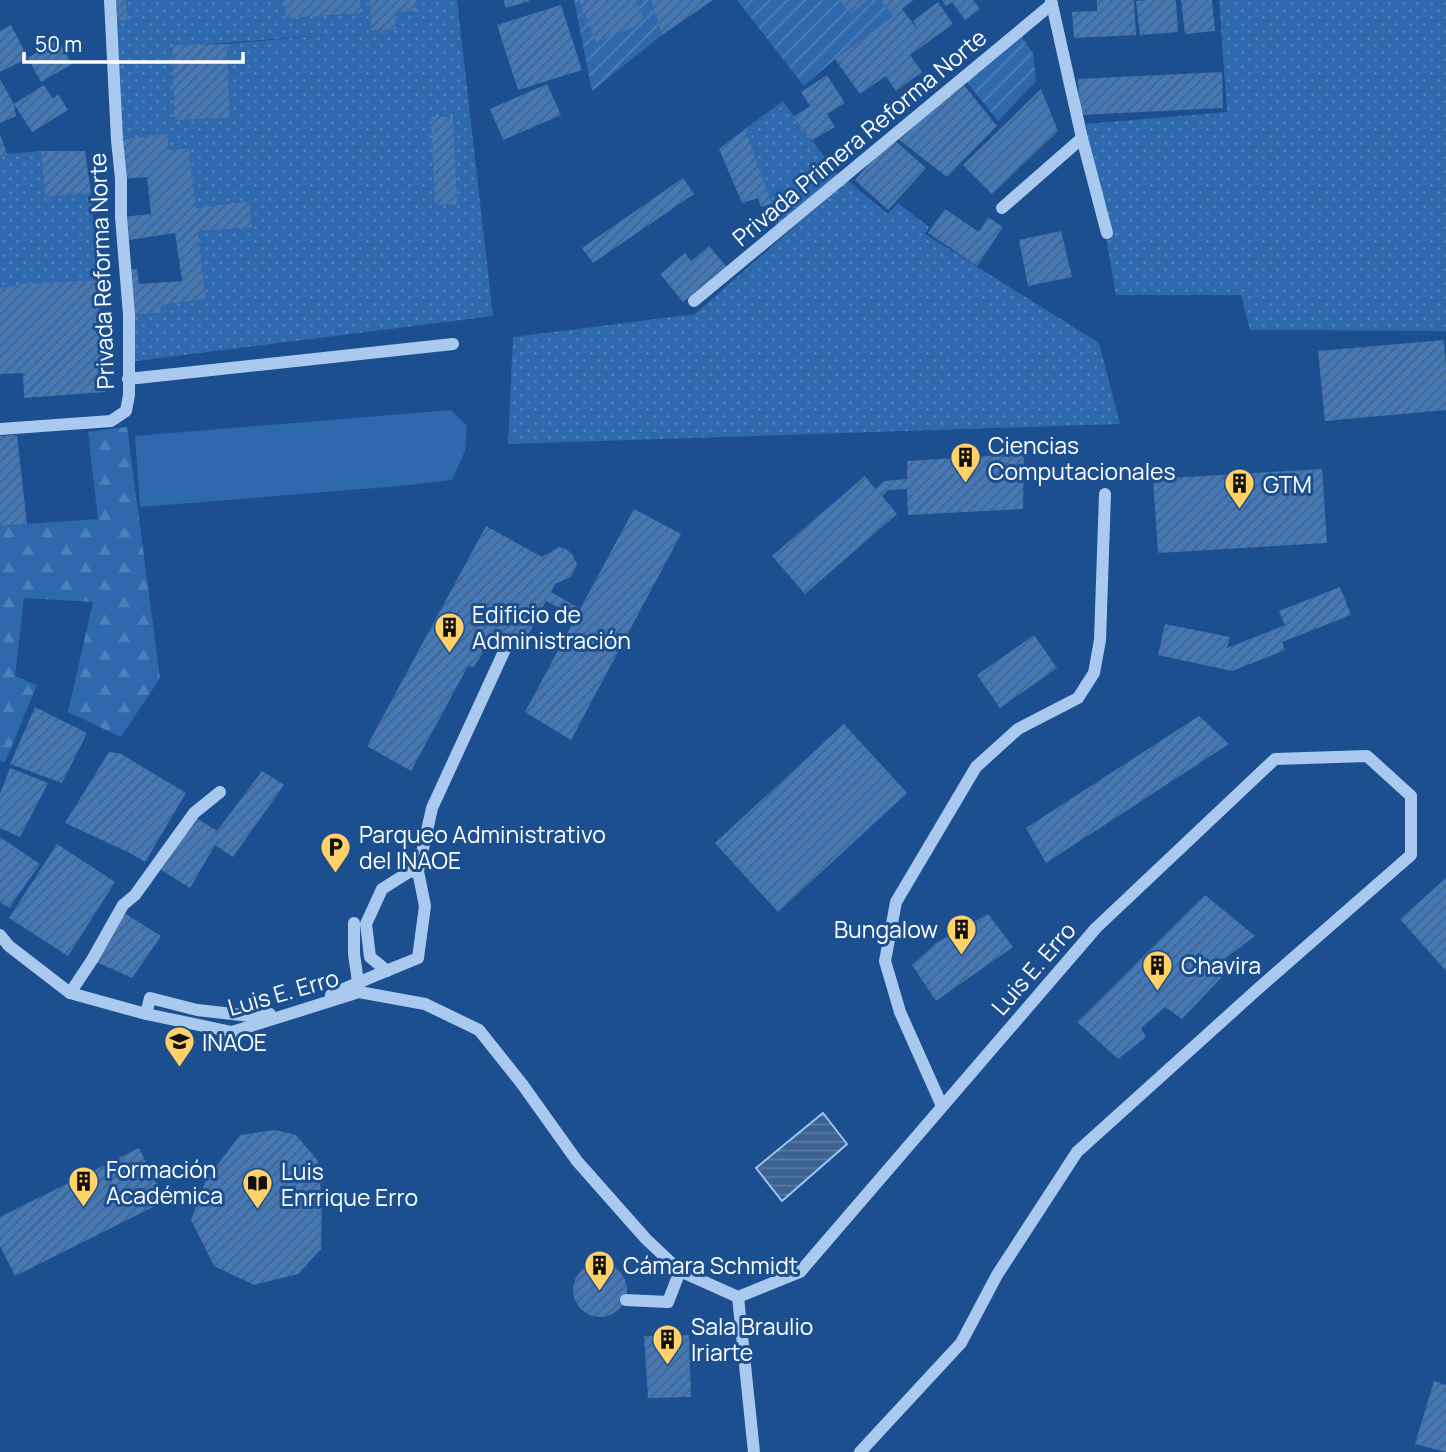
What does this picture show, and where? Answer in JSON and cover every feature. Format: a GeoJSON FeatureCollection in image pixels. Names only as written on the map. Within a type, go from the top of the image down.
{"type":"FeatureCollection","features":[{"type":"Feature","properties":{"kind":"street","name":"Privada Reforma Norte"},"geometry":{"type":"LineString","coordinates":[[0,429],[111,421],[126,411],[129,395],[129,315],[110,0]]}},
{"type":"Feature","properties":{"kind":"street","name":"Privada Primera Reforma Norte"},"geometry":{"type":"LineString","coordinates":[[694,301],[1051,2],[1107,233]]}},
{"type":"Feature","properties":{"kind":"street"},"geometry":{"type":"LineString","coordinates":[[1002,208],[1082,138]]}},
{"type":"Feature","properties":{"kind":"street"},"geometry":{"type":"LineString","coordinates":[[128,379],[453,344]]}},
{"type":"Feature","properties":{"kind":"street"},"geometry":{"type":"LineString","coordinates":[[942,1106],[900,1012],[885,961],[896,902],[976,768],[1018,729],[1078,698],[1094,673],[1100,640],[1105,494]]}},
{"type":"Feature","properties":{"kind":"street"},"geometry":{"type":"LineString","coordinates":[[0,936],[70,993],[146,1014],[150,998],[197,1010],[259,1017],[358,987],[418,958],[425,906],[418,871],[432,808],[507,645]]}},
{"type":"Feature","properties":{"kind":"street","name":"Luis E. Erro"},"geometry":{"type":"LineString","coordinates":[[358,987],[425,1004],[479,1030],[577,1161],[646,1239],[680,1272],[738,1297],[800,1272],[1096,928],[1275,759],[1367,756],[1411,796],[1411,855],[1077,1152],[997,1275],[961,1343],[860,1452]]}},
{"type":"Feature","properties":{"kind":"street"},"geometry":{"type":"LineString","coordinates":[[70,993],[123,905],[135,895],[194,813],[220,792]]}},
{"type":"Feature","properties":{"kind":"street"},"geometry":{"type":"LineString","coordinates":[[387,971],[370,957],[366,924],[382,889],[409,872],[418,871]]}},
{"type":"Feature","properties":{"kind":"street"},"geometry":{"type":"LineString","coordinates":[[354,923],[358,987]]}},
{"type":"Feature","properties":{"kind":"street"},"geometry":{"type":"LineString","coordinates":[[626,1300],[668,1303],[680,1272]]}},
{"type":"Feature","properties":{"kind":"street"},"geometry":{"type":"LineString","coordinates":[[738,1297],[754,1452]]}},
{"type":"Feature","properties":{"kind":"green space"},"geometry":{"type":"Polygon","coordinates":[[[126,0],[370,0],[372,31],[396,29],[395,12],[416,0],[457,0],[493,316],[129,362],[129,315],[159,313],[161,305],[206,299],[198,231],[252,226],[249,201],[196,208],[189,148],[169,150],[168,135],[117,140],[112,21],[128,20],[126,0]],[[326,35],[172,47],[174,119],[230,118],[227,44],[326,35]]]}},
{"type":"Feature","properties":{"kind":"green space"},"geometry":{"type":"Polygon","coordinates":[[[574,0],[655,0],[662,35],[592,91],[574,0]]]}},
{"type":"Feature","properties":{"kind":"green space"},"geometry":{"type":"Polygon","coordinates":[[[737,0],[839,0],[850,14],[869,0],[880,0],[893,16],[804,86],[737,0]]]}},
{"type":"Feature","properties":{"kind":"green space"},"geometry":{"type":"Polygon","coordinates":[[[1219,0],[1446,0],[1446,331],[1250,330],[1241,295],[1116,295],[1086,124],[1227,112],[1219,0]]]}},
{"type":"Feature","properties":{"kind":"green space"},"geometry":{"type":"Polygon","coordinates":[[[1021,36],[1033,53],[1036,81],[998,121],[966,81],[1021,36]]]}},
{"type":"Feature","properties":{"kind":"green space"},"geometry":{"type":"Polygon","coordinates":[[[783,101],[840,178],[777,233],[772,204],[745,129],[783,101]]]}},
{"type":"Feature","properties":{"kind":"green space"},"geometry":{"type":"Polygon","coordinates":[[[41,151],[45,197],[91,193],[98,280],[0,288],[0,159],[7,154],[41,151]]]}},
{"type":"Feature","properties":{"kind":"green space"},"geometry":{"type":"Polygon","coordinates":[[[847,180],[888,214],[898,203],[929,227],[925,234],[1099,343],[1120,424],[508,444],[513,337],[695,314],[847,180]]]}},
{"type":"Feature","properties":{"kind":"green space"},"geometry":{"type":"Polygon","coordinates":[[[451,410],[467,426],[465,451],[452,480],[140,507],[135,436],[451,410]]]}},
{"type":"Feature","properties":{"kind":"green space"},"geometry":{"type":"Polygon","coordinates":[[[127,427],[160,678],[121,737],[68,712],[93,602],[24,598],[15,676],[37,685],[5,762],[0,761],[0,526],[98,519],[88,432],[127,427]]]}},
{"type":"Feature","properties":{"kind":"shaded area"},"geometry":{"type":"Polygon","coordinates":[[[823,1113],[847,1144],[782,1201],[756,1168],[823,1113]]]}},
{"type":"Feature","properties":{"kind":"building"},"geometry":{"type":"Polygon","coordinates":[[[110,0],[126,0],[128,20],[112,21],[110,0]]]}},
{"type":"Feature","properties":{"kind":"building"},"geometry":{"type":"Polygon","coordinates":[[[285,0],[360,0],[361,13],[286,18],[285,0]]]}},
{"type":"Feature","properties":{"kind":"building"},"geometry":{"type":"Polygon","coordinates":[[[370,0],[416,0],[416,11],[395,12],[396,29],[371,31],[370,0]]]}},
{"type":"Feature","properties":{"kind":"building"},"geometry":{"type":"Polygon","coordinates":[[[503,0],[529,0],[529,1],[506,8],[503,0]]]}},
{"type":"Feature","properties":{"kind":"building"},"geometry":{"type":"Polygon","coordinates":[[[579,0],[636,0],[645,22],[596,42],[579,0]]]}},
{"type":"Feature","properties":{"kind":"building"},"geometry":{"type":"Polygon","coordinates":[[[651,0],[713,0],[662,35],[651,0]]]}},
{"type":"Feature","properties":{"kind":"building"},"geometry":{"type":"Polygon","coordinates":[[[839,0],[869,0],[850,14],[839,0]]]}},
{"type":"Feature","properties":{"kind":"building"},"geometry":{"type":"Polygon","coordinates":[[[880,0],[914,0],[902,9],[918,30],[913,21],[938,2],[953,24],[910,55],[922,72],[896,91],[886,76],[860,94],[835,59],[893,16],[880,0]]]}},
{"type":"Feature","properties":{"kind":"building"},"geometry":{"type":"Polygon","coordinates":[[[942,0],[973,0],[980,9],[965,20],[952,2],[946,6],[942,0]]]}},
{"type":"Feature","properties":{"kind":"building"},"geometry":{"type":"Polygon","coordinates":[[[1097,0],[1134,0],[1136,35],[1074,38],[1072,12],[1097,11],[1097,0]]]}},
{"type":"Feature","properties":{"kind":"building"},"geometry":{"type":"Polygon","coordinates":[[[1176,0],[1178,32],[1140,35],[1136,1],[1176,0]]]}},
{"type":"Feature","properties":{"kind":"building"},"geometry":{"type":"Polygon","coordinates":[[[1181,0],[1212,0],[1215,31],[1185,34],[1181,0]]]}},
{"type":"Feature","properties":{"kind":"building"},"geometry":{"type":"Polygon","coordinates":[[[561,5],[582,70],[518,90],[497,25],[561,5]]]}},
{"type":"Feature","properties":{"kind":"building"},"geometry":{"type":"Polygon","coordinates":[[[11,25],[28,58],[0,72],[0,31],[11,25]]]}},
{"type":"Feature","properties":{"kind":"building"},"geometry":{"type":"Polygon","coordinates":[[[57,39],[72,64],[41,82],[28,58],[57,39]]]}},
{"type":"Feature","properties":{"kind":"building"},"geometry":{"type":"Polygon","coordinates":[[[227,44],[230,118],[174,120],[172,45],[227,44]]]}},
{"type":"Feature","properties":{"kind":"building"},"geometry":{"type":"Polygon","coordinates":[[[1222,72],[1223,108],[1080,115],[1078,79],[1222,72]]]}},
{"type":"Feature","properties":{"kind":"building"},"geometry":{"type":"Polygon","coordinates":[[[827,75],[845,103],[827,114],[835,127],[812,140],[793,117],[810,106],[801,92],[827,75]]]}},
{"type":"Feature","properties":{"kind":"building"},"geometry":{"type":"Polygon","coordinates":[[[0,79],[14,104],[16,116],[0,123],[0,79]]]}},
{"type":"Feature","properties":{"kind":"building"},"geometry":{"type":"Polygon","coordinates":[[[547,84],[561,115],[503,140],[490,109],[547,84]]]}},
{"type":"Feature","properties":{"kind":"building"},"geometry":{"type":"Polygon","coordinates":[[[963,84],[997,126],[947,177],[897,138],[963,84]]]}},
{"type":"Feature","properties":{"kind":"building"},"geometry":{"type":"Polygon","coordinates":[[[44,85],[53,99],[58,94],[68,110],[32,132],[14,104],[44,85]]]}},
{"type":"Feature","properties":{"kind":"building"},"geometry":{"type":"Polygon","coordinates":[[[1041,89],[1058,131],[992,194],[963,165],[1041,89]]]}},
{"type":"Feature","properties":{"kind":"building"},"geometry":{"type":"Polygon","coordinates":[[[431,117],[453,117],[457,204],[435,205],[431,117]]]}},
{"type":"Feature","properties":{"kind":"building"},"geometry":{"type":"Polygon","coordinates":[[[745,129],[772,204],[761,207],[758,198],[742,203],[719,149],[745,129]]]}},
{"type":"Feature","properties":{"kind":"building"},"geometry":{"type":"Polygon","coordinates":[[[0,134],[7,154],[0,159],[0,134]]]}},
{"type":"Feature","properties":{"kind":"building"},"geometry":{"type":"Polygon","coordinates":[[[168,134],[169,150],[189,148],[196,208],[249,201],[252,227],[198,231],[206,299],[161,305],[160,313],[129,315],[125,270],[137,269],[139,284],[182,281],[175,233],[123,241],[121,217],[151,214],[147,177],[121,179],[117,140],[168,134]]]}},
{"type":"Feature","properties":{"kind":"building"},"geometry":{"type":"Polygon","coordinates":[[[892,138],[926,168],[888,210],[855,180],[892,138]]]}},
{"type":"Feature","properties":{"kind":"building"},"geometry":{"type":"Polygon","coordinates":[[[41,151],[85,151],[91,193],[45,197],[41,151]]]}},
{"type":"Feature","properties":{"kind":"building"},"geometry":{"type":"Polygon","coordinates":[[[683,178],[694,194],[593,263],[582,248],[683,178]]]}},
{"type":"Feature","properties":{"kind":"building"},"geometry":{"type":"Polygon","coordinates":[[[945,209],[979,232],[988,217],[1003,227],[977,266],[928,233],[945,209]]]}},
{"type":"Feature","properties":{"kind":"building"},"geometry":{"type":"Polygon","coordinates":[[[1061,231],[1072,277],[1028,286],[1019,240],[1061,231]]]}},
{"type":"Feature","properties":{"kind":"building"},"geometry":{"type":"Polygon","coordinates":[[[709,246],[726,266],[683,302],[660,274],[685,253],[691,261],[709,246]]]}},
{"type":"Feature","properties":{"kind":"building"},"geometry":{"type":"Polygon","coordinates":[[[98,280],[105,392],[24,398],[23,373],[0,374],[0,288],[98,280]]]}},
{"type":"Feature","properties":{"kind":"building"},"geometry":{"type":"Polygon","coordinates":[[[1444,340],[1446,410],[1325,421],[1318,351],[1444,340]]]}},
{"type":"Feature","properties":{"kind":"building"},"geometry":{"type":"Polygon","coordinates":[[[17,435],[27,524],[0,526],[0,436],[17,435]]]}},
{"type":"Feature","properties":{"kind":"building"},"geometry":{"type":"Polygon","coordinates":[[[1024,454],[1023,509],[908,515],[907,489],[888,490],[882,496],[897,514],[805,594],[772,556],[865,476],[875,489],[884,481],[907,479],[907,461],[1024,454]]]}},
{"type":"Feature","properties":{"kind":"building","name":"GTM"},"geometry":{"type":"Polygon","coordinates":[[[1322,469],[1327,543],[1158,553],[1153,479],[1322,469]]]}},
{"type":"Feature","properties":{"kind":"building"},"geometry":{"type":"Polygon","coordinates":[[[634,509],[681,534],[571,740],[525,712],[576,617],[546,601],[524,643],[496,630],[474,667],[468,666],[411,771],[367,746],[486,526],[542,557],[559,547],[572,554],[577,564],[571,577],[555,584],[551,592],[580,609],[634,509]]]}},
{"type":"Feature","properties":{"kind":"building"},"geometry":{"type":"Polygon","coordinates":[[[1340,587],[1351,615],[1282,642],[1285,650],[1232,671],[1158,655],[1165,624],[1230,637],[1227,648],[1285,625],[1279,611],[1340,587]]]}},
{"type":"Feature","properties":{"kind":"building"},"geometry":{"type":"Polygon","coordinates":[[[1034,635],[1057,668],[1000,708],[977,675],[1034,635]]]}},
{"type":"Feature","properties":{"kind":"building"},"geometry":{"type":"Polygon","coordinates":[[[35,707],[87,733],[62,783],[10,764],[35,707]]]}},
{"type":"Feature","properties":{"kind":"building"},"geometry":{"type":"Polygon","coordinates":[[[1199,716],[1229,744],[1046,863],[1026,828],[1199,716]]]}},
{"type":"Feature","properties":{"kind":"building"},"geometry":{"type":"Polygon","coordinates":[[[844,724],[907,793],[778,912],[715,843],[844,724]]]}},
{"type":"Feature","properties":{"kind":"building"},"geometry":{"type":"Polygon","coordinates":[[[109,752],[121,754],[186,793],[145,862],[65,823],[109,752]]]}},
{"type":"Feature","properties":{"kind":"building"},"geometry":{"type":"Polygon","coordinates":[[[10,768],[48,783],[20,837],[0,828],[0,794],[10,768]]]}},
{"type":"Feature","properties":{"kind":"building"},"geometry":{"type":"Polygon","coordinates":[[[262,771],[284,785],[233,857],[215,845],[190,888],[161,870],[193,816],[217,831],[262,771]]]}},
{"type":"Feature","properties":{"kind":"building"},"geometry":{"type":"Polygon","coordinates":[[[0,837],[40,864],[9,908],[0,902],[0,837]]]}},
{"type":"Feature","properties":{"kind":"building"},"geometry":{"type":"Polygon","coordinates":[[[57,844],[115,882],[68,956],[9,918],[57,844]]]}},
{"type":"Feature","properties":{"kind":"building"},"geometry":{"type":"Polygon","coordinates":[[[1446,878],[1446,971],[1400,919],[1446,878]]]}},
{"type":"Feature","properties":{"kind":"building","name":"Chavira"},"geometry":{"type":"Polygon","coordinates":[[[1205,895],[1255,936],[1214,967],[1222,977],[1182,1019],[1165,1007],[1141,1028],[1146,1037],[1118,1059],[1077,1022],[1205,895]]]}},
{"type":"Feature","properties":{"kind":"building"},"geometry":{"type":"Polygon","coordinates":[[[121,911],[161,936],[132,978],[92,960],[121,911]]]}},
{"type":"Feature","properties":{"kind":"building","name":"Bungalow"},"geometry":{"type":"Polygon","coordinates":[[[988,914],[1013,947],[936,1001],[912,965],[936,943],[988,914]]]}},
{"type":"Feature","properties":{"kind":"building","name":"Luis Enrrique Erro"},"geometry":{"type":"Polygon","coordinates":[[[275,1130],[296,1135],[318,1161],[322,1202],[321,1249],[298,1274],[254,1285],[214,1266],[191,1220],[206,1180],[240,1135],[275,1130]]]}},
{"type":"Feature","properties":{"kind":"building","name":"Formación Académica"},"geometry":{"type":"Polygon","coordinates":[[[139,1148],[165,1201],[15,1276],[0,1246],[0,1217],[139,1148]]]}},
{"type":"Feature","properties":{"kind":"building","name":"Cámara Schmidt"},"geometry":{"type":"Polygon","coordinates":[[[600,1263],[619,1271],[627,1290],[619,1309],[600,1317],[581,1309],[573,1290],[581,1271],[600,1263]]]}},
{"type":"Feature","properties":{"kind":"building","name":"Sala Braulio Iriarte"},"geometry":{"type":"Polygon","coordinates":[[[689,1335],[691,1397],[648,1398],[644,1336],[689,1335]]]}},
{"type":"Feature","properties":{"kind":"building"},"geometry":{"type":"Polygon","coordinates":[[[1434,1381],[1446,1385],[1446,1452],[1415,1444],[1434,1381]]]}},
{"type":"Feature","properties":{"kind":"place","name":"Ciencias Computacionales"},"geometry":{"type":"Point","coordinates":[965,485]}},
{"type":"Feature","properties":{"kind":"place","name":"GTM"},"geometry":{"type":"Point","coordinates":[1240,511]}},
{"type":"Feature","properties":{"kind":"place","name":"Edificio de Administración"},"geometry":{"type":"Point","coordinates":[449,654]}},
{"type":"Feature","properties":{"kind":"place","name":"Parqueo Administrativo del INAOE"},"geometry":{"type":"Point","coordinates":[336,874]}},
{"type":"Feature","properties":{"kind":"place","name":"Bungalow"},"geometry":{"type":"Point","coordinates":[961,956]}},
{"type":"Feature","properties":{"kind":"place","name":"Chavira"},"geometry":{"type":"Point","coordinates":[1158,992]}},
{"type":"Feature","properties":{"kind":"place","name":"INAOE"},"geometry":{"type":"Point","coordinates":[179,1069]}},
{"type":"Feature","properties":{"kind":"place","name":"Formación Académica"},"geometry":{"type":"Point","coordinates":[83,1209]}},
{"type":"Feature","properties":{"kind":"place","name":"Luis Enrrique Erro"},"geometry":{"type":"Point","coordinates":[258,1211]}},
{"type":"Feature","properties":{"kind":"place","name":"Cámara Schmidt"},"geometry":{"type":"Point","coordinates":[600,1292]}},
{"type":"Feature","properties":{"kind":"place","name":"Sala Braulio Iriarte"},"geometry":{"type":"Point","coordinates":[668,1366]}}]}
